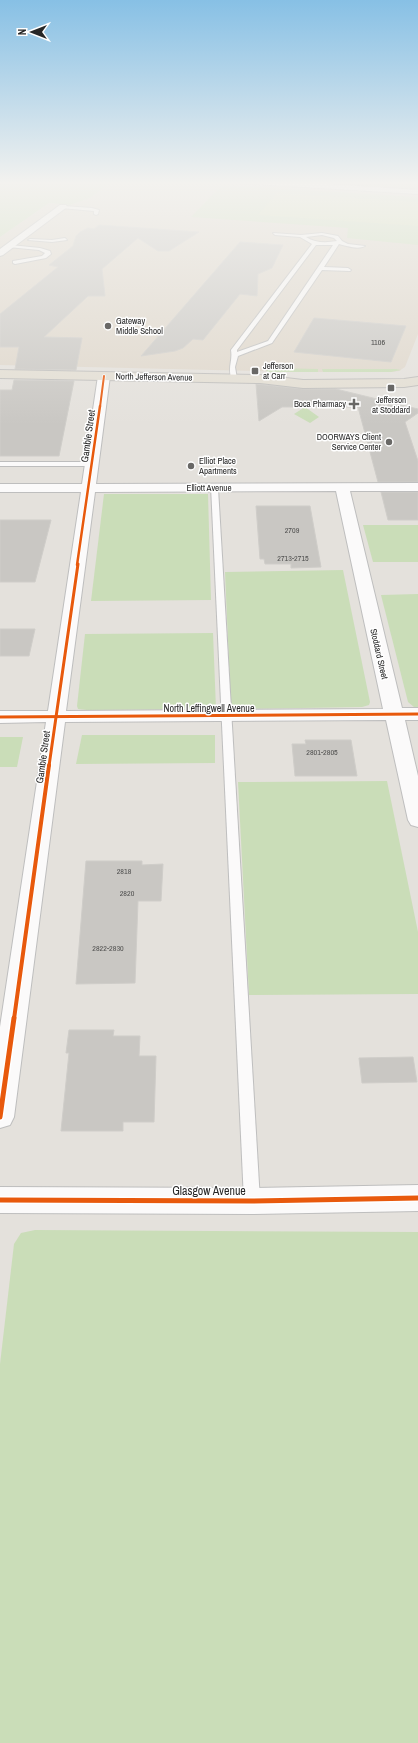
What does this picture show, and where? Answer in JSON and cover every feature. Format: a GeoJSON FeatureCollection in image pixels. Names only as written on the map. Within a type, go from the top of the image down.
{"type":"FeatureCollection","features":[{"type":"Feature","properties":{"kind":"main road","name":"North Jefferson Avenue"},"geometry":{"type":"LineString","coordinates":[[0,374],[234,379],[260,379],[301,375],[401,375],[418,378]]}},
{"type":"Feature","properties":{"kind":"main road","name":"North Jefferson Avenue"},"geometry":{"type":"LineString","coordinates":[[260,379],[303,384],[404,384],[418,381]]}},
{"type":"Feature","properties":{"kind":"street","name":"Gamble Street"},"geometry":{"type":"LineString","coordinates":[[0,1117],[104,376]]}},
{"type":"Feature","properties":{"kind":"street","name":"Elliott Avenue"},"geometry":{"type":"LineString","coordinates":[[0,488],[418,487]]}},
{"type":"Feature","properties":{"kind":"street","name":"Stoddard Street"},"geometry":{"type":"LineString","coordinates":[[342,488],[418,820]]}},
{"type":"Feature","properties":{"kind":"street","name":"North Leffingwell Avenue"},"geometry":{"type":"LineString","coordinates":[[0,717],[418,714]]}},
{"type":"Feature","properties":{"kind":"street","name":"Glasgow Avenue"},"geometry":{"type":"LineString","coordinates":[[0,1200],[252,1201],[418,1198]]}},
{"type":"Feature","properties":{"kind":"lane"},"geometry":{"type":"LineString","coordinates":[[234,379],[232,367],[235,355],[234,350],[300,262]]}},
{"type":"Feature","properties":{"kind":"lane"},"geometry":{"type":"LineString","coordinates":[[235,355],[270,342],[324,262]]}},
{"type":"Feature","properties":{"kind":"lane"},"geometry":{"type":"LineString","coordinates":[[320,268],[348,270]]}},
{"type":"Feature","properties":{"kind":"lane"},"geometry":{"type":"LineString","coordinates":[[0,464],[92,464]]}},
{"type":"Feature","properties":{"kind":"lane"},"geometry":{"type":"LineString","coordinates":[[214,488],[252,1201]]}},
{"type":"Feature","properties":{"kind":"shaded area"},"geometry":{"type":"Polygon","coordinates":[[[0,262],[418,262],[418,334],[405,367],[399,371],[296,372],[0,365],[0,262]]]}},
{"type":"Feature","properties":{"kind":"green space"},"geometry":{"type":"Polygon","coordinates":[[[266,368],[318,369],[318,372],[267,372],[266,368]]]}},
{"type":"Feature","properties":{"kind":"green space"},"geometry":{"type":"Polygon","coordinates":[[[322,369],[401,370],[391,372],[323,372],[322,369]]]}},
{"type":"Feature","properties":{"kind":"green space"},"geometry":{"type":"Polygon","coordinates":[[[305,407],[319,417],[310,423],[294,414],[305,407]]]}},
{"type":"Feature","properties":{"kind":"green space"},"geometry":{"type":"Polygon","coordinates":[[[104,494],[208,494],[211,600],[91,601],[104,494]]]}},
{"type":"Feature","properties":{"kind":"green space"},"geometry":{"type":"Polygon","coordinates":[[[363,525],[418,525],[418,562],[373,562],[363,525]]]}},
{"type":"Feature","properties":{"kind":"green space"},"geometry":{"type":"Polygon","coordinates":[[[343,570],[370,702],[369,705],[362,707],[231,709],[225,572],[343,570]]]}},
{"type":"Feature","properties":{"kind":"green space"},"geometry":{"type":"Polygon","coordinates":[[[418,594],[418,707],[414,707],[408,702],[381,595],[418,594]]]}},
{"type":"Feature","properties":{"kind":"green space"},"geometry":{"type":"Polygon","coordinates":[[[213,633],[216,709],[78,709],[77,706],[85,634],[213,633]]]}},
{"type":"Feature","properties":{"kind":"green space"},"geometry":{"type":"Polygon","coordinates":[[[82,735],[215,735],[215,763],[76,764],[82,735]]]}},
{"type":"Feature","properties":{"kind":"green space"},"geometry":{"type":"Polygon","coordinates":[[[0,737],[23,737],[17,767],[0,767],[0,737]]]}},
{"type":"Feature","properties":{"kind":"green space"},"geometry":{"type":"Polygon","coordinates":[[[387,781],[418,932],[418,994],[249,995],[238,782],[387,781]]]}},
{"type":"Feature","properties":{"kind":"green space"},"geometry":{"type":"Polygon","coordinates":[[[35,1230],[418,1232],[418,1743],[0,1743],[0,1364],[14,1244],[21,1233],[35,1230]]]}},
{"type":"Feature","properties":{"kind":"building"},"geometry":{"type":"Polygon","coordinates":[[[52,262],[110,262],[102,269],[105,296],[88,296],[44,337],[82,338],[76,370],[15,369],[19,347],[0,347],[0,314],[58,267],[49,265],[52,262]]]}},
{"type":"Feature","properties":{"kind":"building"},"geometry":{"type":"Polygon","coordinates":[[[222,262],[275,262],[272,268],[258,274],[257,296],[240,294],[203,340],[193,339],[183,348],[175,351],[141,356],[222,262]]]}},
{"type":"Feature","properties":{"kind":"building"},"geometry":{"type":"Polygon","coordinates":[[[314,318],[406,326],[391,362],[294,352],[314,318]]]}},
{"type":"Feature","properties":{"kind":"building"},"geometry":{"type":"Polygon","coordinates":[[[14,380],[74,381],[59,456],[0,456],[0,390],[12,390],[14,380]]]}},
{"type":"Feature","properties":{"kind":"building","name":"DOORWAYS Client Service Center"},"geometry":{"type":"Polygon","coordinates":[[[256,384],[303,389],[336,389],[418,409],[418,413],[405,422],[418,461],[418,482],[378,482],[358,407],[282,407],[259,421],[256,384]]]}},
{"type":"Feature","properties":{"kind":"building"},"geometry":{"type":"Polygon","coordinates":[[[381,492],[418,492],[418,520],[388,520],[381,492]]]}},
{"type":"Feature","properties":{"kind":"building"},"geometry":{"type":"Polygon","coordinates":[[[256,506],[310,506],[321,567],[291,568],[291,564],[265,564],[264,559],[260,559],[256,506]]]}},
{"type":"Feature","properties":{"kind":"building"},"geometry":{"type":"Polygon","coordinates":[[[0,520],[51,520],[35,582],[0,582],[0,520]]]}},
{"type":"Feature","properties":{"kind":"building"},"geometry":{"type":"Polygon","coordinates":[[[0,629],[35,629],[29,656],[0,656],[0,629]]]}},
{"type":"Feature","properties":{"kind":"building"},"geometry":{"type":"Polygon","coordinates":[[[305,740],[351,740],[357,776],[295,776],[292,744],[306,744],[305,740]]]}},
{"type":"Feature","properties":{"kind":"building"},"geometry":{"type":"Polygon","coordinates":[[[86,861],[142,861],[142,865],[163,864],[161,901],[138,901],[135,983],[76,984],[86,861]]]}},
{"type":"Feature","properties":{"kind":"building"},"geometry":{"type":"Polygon","coordinates":[[[69,1030],[114,1030],[113,1036],[140,1036],[139,1056],[156,1056],[154,1122],[123,1122],[123,1131],[61,1131],[69,1053],[66,1053],[69,1030]]]}},
{"type":"Feature","properties":{"kind":"building"},"geometry":{"type":"Polygon","coordinates":[[[413,1057],[417,1082],[362,1083],[359,1058],[413,1057]]]}},
{"type":"Feature","properties":{"kind":"cycle path"},"geometry":{"type":"LineString","coordinates":[[0,1117],[104,376]]}},
{"type":"Feature","properties":{"kind":"cycle path"},"geometry":{"type":"LineString","coordinates":[[0,717],[418,714]]}},
{"type":"Feature","properties":{"kind":"cycle path"},"geometry":{"type":"LineString","coordinates":[[0,1200],[252,1201],[418,1198]]}},
{"type":"Feature","properties":{"kind":"place","name":"Gateway Middle School"},"geometry":{"type":"Point","coordinates":[108,326]}},
{"type":"Feature","properties":{"kind":"place","name":"Jefferson at Carr"},"geometry":{"type":"Point","coordinates":[255,371]}},
{"type":"Feature","properties":{"kind":"place","name":"Jefferson at Stoddard"},"geometry":{"type":"Point","coordinates":[391,388]}},
{"type":"Feature","properties":{"kind":"place","name":"Boca Pharmacy"},"geometry":{"type":"Point","coordinates":[354,404]}},
{"type":"Feature","properties":{"kind":"place","name":"DOORWAYS Client Service Center"},"geometry":{"type":"Point","coordinates":[389,442]}},
{"type":"Feature","properties":{"kind":"place","name":"Elliot Place Apartments"},"geometry":{"type":"Point","coordinates":[191,466]}}]}
